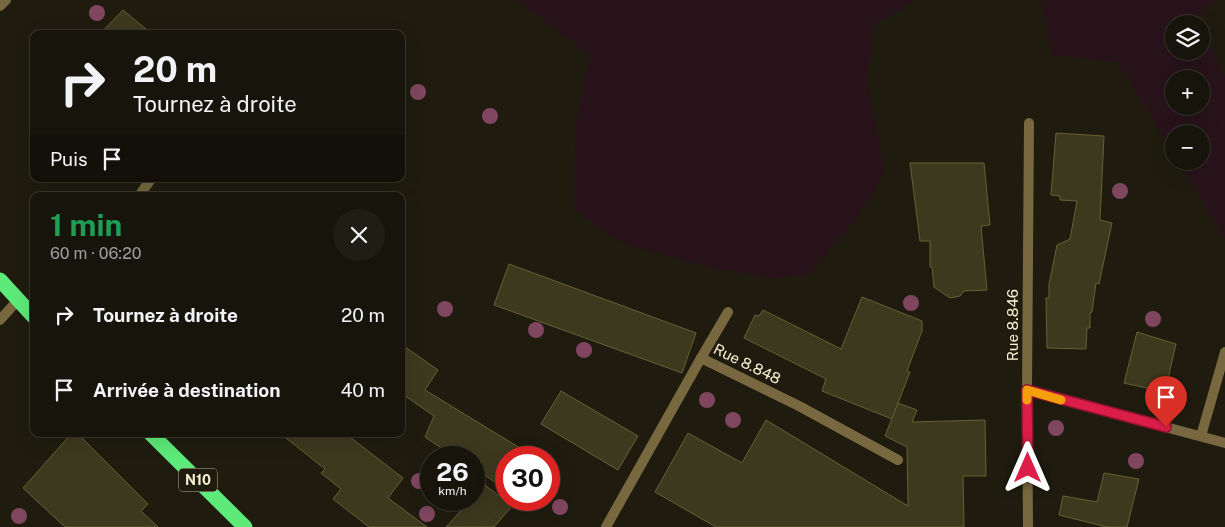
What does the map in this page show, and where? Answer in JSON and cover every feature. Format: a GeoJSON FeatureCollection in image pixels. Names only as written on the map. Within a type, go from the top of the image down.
{"type":"FeatureCollection","features":[{"type":"Feature","properties":{"kind":"highway"},"geometry":{"type":"LineString","coordinates":[[0,280],[30,313]]}},
{"type":"Feature","properties":{"kind":"highway","name":"N10"},"geometry":{"type":"LineString","coordinates":[[154,437],[246,527]]}},
{"type":"Feature","properties":{"kind":"street"},"geometry":{"type":"LineString","coordinates":[[0,6],[6,0]]}},
{"type":"Feature","properties":{"kind":"street","name":"Rue 8.846"},"geometry":{"type":"LineString","coordinates":[[1028,527],[1029,122]]}},
{"type":"Feature","properties":{"kind":"street"},"geometry":{"type":"LineString","coordinates":[[0,320],[18,300]]}},
{"type":"Feature","properties":{"kind":"street"},"geometry":{"type":"LineString","coordinates":[[701,358],[728,312]]}},
{"type":"Feature","properties":{"kind":"street"},"geometry":{"type":"LineString","coordinates":[[1201,436],[1225,352]]}},
{"type":"Feature","properties":{"kind":"street","name":"Rue 8.848"},"geometry":{"type":"LineString","coordinates":[[608,526],[701,358],[799,406],[898,460]]}},
{"type":"Feature","properties":{"kind":"street"},"geometry":{"type":"LineString","coordinates":[[1027,390],[1225,443]]}},
{"type":"Feature","properties":{"kind":"shaded area"},"geometry":{"type":"Polygon","coordinates":[[[517,0],[917,0],[874,24],[867,80],[885,173],[859,215],[809,275],[773,278],[711,268],[623,244],[574,209],[574,158],[578,109],[590,55],[517,0]]]}},
{"type":"Feature","properties":{"kind":"shaded area"},"geometry":{"type":"Polygon","coordinates":[[[1041,0],[1215,0],[1201,15],[1165,15],[1165,60],[1210,60],[1210,46],[1225,75],[1225,239],[1183,170],[1210,170],[1210,125],[1165,125],[1165,139],[1117,62],[1052,55],[1041,0]]]}},
{"type":"Feature","properties":{"kind":"building"},"geometry":{"type":"Polygon","coordinates":[[[123,10],[147,30],[104,30],[123,10]]]}},
{"type":"Feature","properties":{"kind":"building"},"geometry":{"type":"Polygon","coordinates":[[[1056,133],[1104,136],[1100,220],[1112,223],[1099,284],[1096,283],[1092,312],[1090,313],[1090,328],[1087,328],[1086,349],[1047,348],[1046,298],[1049,298],[1049,284],[1057,245],[1070,239],[1077,201],[1060,200],[1060,196],[1051,195],[1056,133]]]}},
{"type":"Feature","properties":{"kind":"building"},"geometry":{"type":"Polygon","coordinates":[[[910,163],[984,163],[990,225],[981,226],[987,290],[964,291],[960,296],[950,298],[934,287],[932,267],[930,267],[930,241],[920,241],[910,163]]]}},
{"type":"Feature","properties":{"kind":"building"},"geometry":{"type":"Polygon","coordinates":[[[509,264],[696,333],[682,373],[494,305],[509,264]]]}},
{"type":"Feature","properties":{"kind":"building"},"geometry":{"type":"Polygon","coordinates":[[[862,297],[922,321],[922,331],[907,371],[910,372],[892,419],[822,391],[826,379],[744,338],[755,315],[759,316],[763,310],[841,349],[862,297]]]}},
{"type":"Feature","properties":{"kind":"building"},"geometry":{"type":"Polygon","coordinates":[[[1137,332],[1176,344],[1165,392],[1124,383],[1137,332]]]}},
{"type":"Feature","properties":{"kind":"building"},"geometry":{"type":"Polygon","coordinates":[[[405,347],[438,370],[425,390],[517,446],[495,446],[495,482],[485,475],[485,446],[438,446],[425,437],[434,416],[405,396],[405,347]]]}},
{"type":"Feature","properties":{"kind":"building"},"geometry":{"type":"Polygon","coordinates":[[[561,391],[638,436],[618,470],[541,424],[561,391]]]}},
{"type":"Feature","properties":{"kind":"building"},"geometry":{"type":"Polygon","coordinates":[[[898,403],[917,410],[912,422],[985,420],[986,476],[963,476],[964,527],[716,527],[655,492],[688,433],[742,463],[766,420],[908,506],[907,447],[885,436],[898,403]]]}},
{"type":"Feature","properties":{"kind":"building"},"geometry":{"type":"Polygon","coordinates":[[[68,437],[81,437],[148,504],[141,511],[158,527],[65,527],[23,488],[68,437]]]}},
{"type":"Feature","properties":{"kind":"building"},"geometry":{"type":"Polygon","coordinates":[[[285,437],[350,437],[403,478],[388,498],[427,527],[369,527],[333,499],[341,489],[321,473],[325,469],[285,437]]]}},
{"type":"Feature","properties":{"kind":"building"},"geometry":{"type":"Polygon","coordinates":[[[1104,473],[1139,479],[1127,527],[1107,527],[1059,515],[1063,496],[1097,502],[1104,473]]]}},
{"type":"Feature","properties":{"kind":"building"},"geometry":{"type":"Polygon","coordinates":[[[485,485],[495,493],[495,511],[508,511],[494,527],[446,527],[461,511],[485,511],[485,485]]]}},
{"type":"Feature","properties":{"kind":"slow traffic"},"geometry":{"type":"LineString","coordinates":[[1027,400],[1027,390],[1061,400]]}},
{"type":"Feature","properties":{"kind":"route"},"geometry":{"type":"LineString","coordinates":[[1028,468],[1027,390],[1166,427]]}}]}
